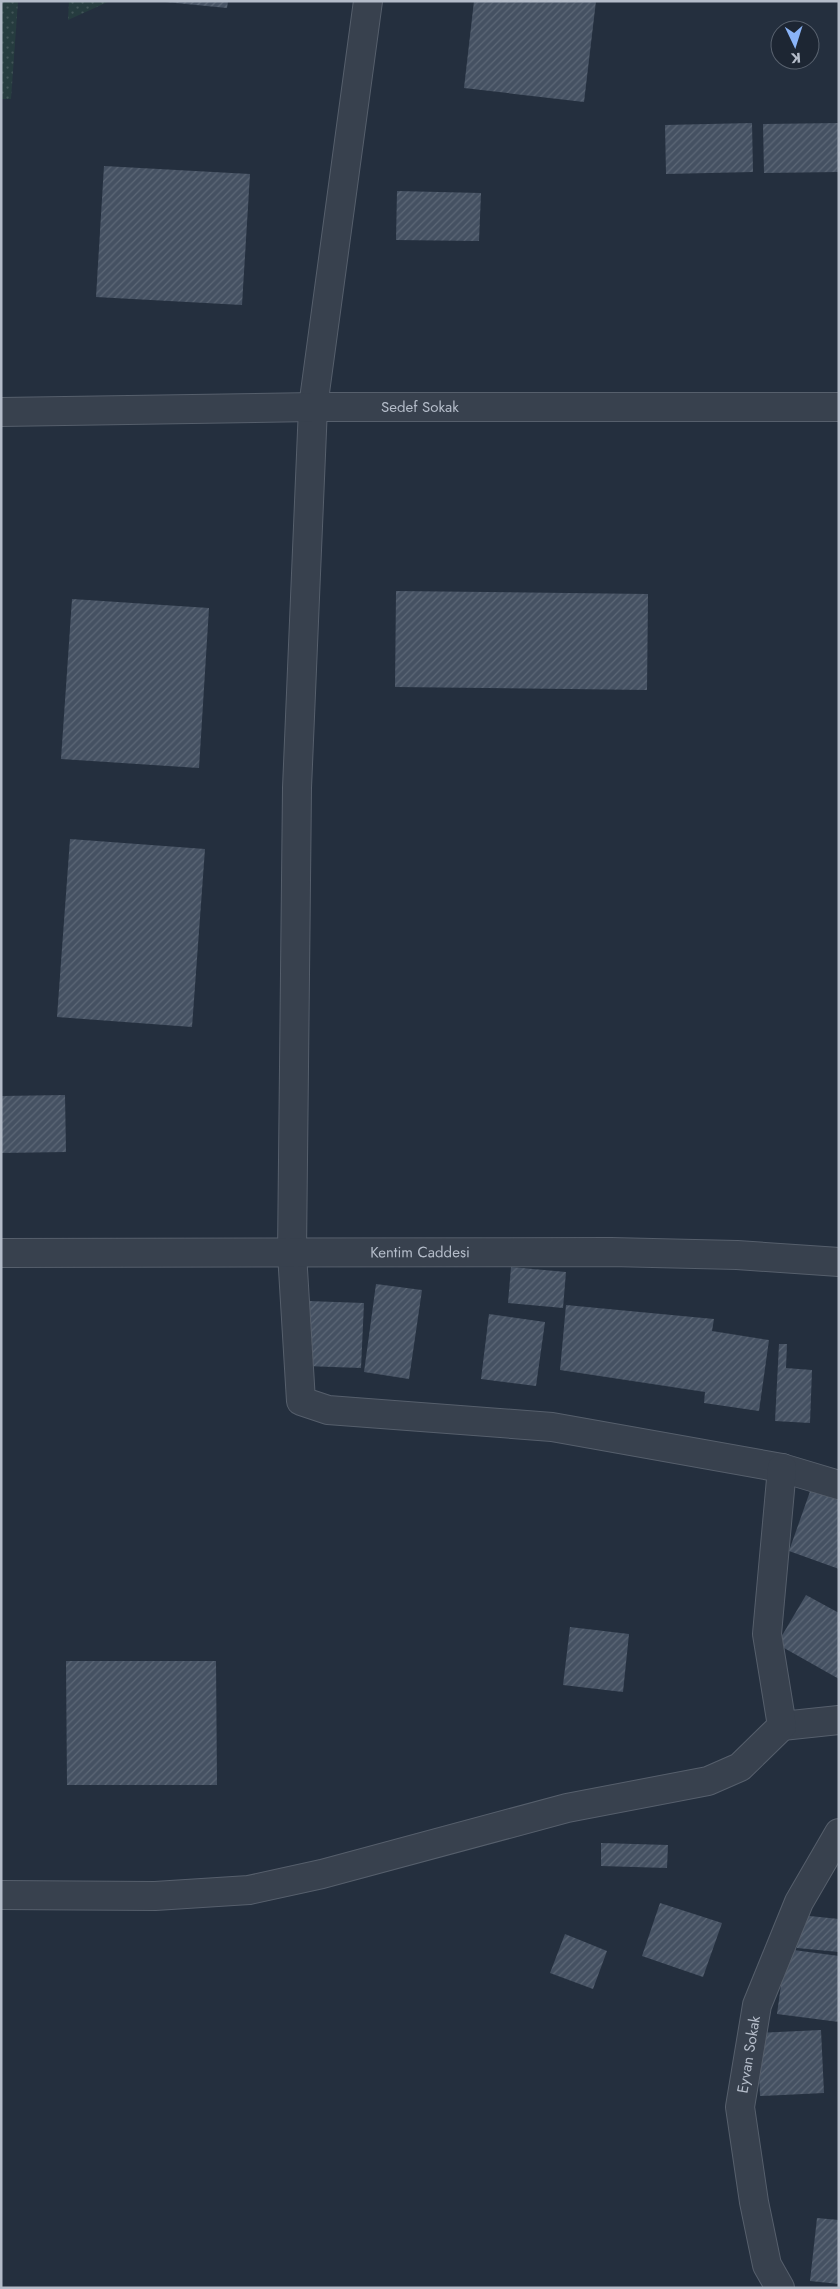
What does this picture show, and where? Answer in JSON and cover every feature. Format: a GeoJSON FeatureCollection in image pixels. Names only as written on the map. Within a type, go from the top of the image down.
{"type":"FeatureCollection","features":[{"type":"Feature","properties":{"kind":"street"},"geometry":{"type":"LineString","coordinates":[[368,1],[313,407],[297,788],[292,1253],[301,1401],[328,1410],[552,1427],[782,1468],[839,1484]]}},
{"type":"Feature","properties":{"kind":"street","name":"Sedef Sokak"},"geometry":{"type":"LineString","coordinates":[[1,412],[313,407],[839,407]]}},
{"type":"Feature","properties":{"kind":"street","name":"Kentim Caddesi"},"geometry":{"type":"LineString","coordinates":[[1,1254],[620,1252],[737,1255],[839,1262]]}},
{"type":"Feature","properties":{"kind":"street"},"geometry":{"type":"LineString","coordinates":[[782,1468],[767,1634],[782,1726]]}},
{"type":"Feature","properties":{"kind":"street"},"geometry":{"type":"LineString","coordinates":[[1,1896],[155,1896],[249,1890],[322,1874],[567,1808],[708,1781],[740,1767],[782,1726],[839,1720]]}},
{"type":"Feature","properties":{"kind":"street","name":"Eyvan Sokak"},"geometry":{"type":"LineString","coordinates":[[780,2288],[767,2264],[754,2202],[740,2107],[757,2005],[799,1902],[839,1833]]}},
{"type":"Feature","properties":{"kind":"green space"},"geometry":{"type":"Polygon","coordinates":[[[1,1],[18,1],[11,99],[1,99],[1,1]]]}},
{"type":"Feature","properties":{"kind":"green space"},"geometry":{"type":"Polygon","coordinates":[[[69,1],[110,1],[68,20],[69,1]]]}},
{"type":"Feature","properties":{"kind":"building"},"geometry":{"type":"Polygon","coordinates":[[[155,1],[228,1],[227,8],[155,1]]]}},
{"type":"Feature","properties":{"kind":"building"},"geometry":{"type":"Polygon","coordinates":[[[474,1],[596,1],[584,102],[464,88],[474,1]]]}},
{"type":"Feature","properties":{"kind":"building"},"geometry":{"type":"Polygon","coordinates":[[[752,123],[753,172],[666,174],[665,125],[752,123]]]}},
{"type":"Feature","properties":{"kind":"building"},"geometry":{"type":"Polygon","coordinates":[[[839,123],[839,172],[764,173],[763,124],[839,123]]]}},
{"type":"Feature","properties":{"kind":"building"},"geometry":{"type":"Polygon","coordinates":[[[104,166],[250,174],[242,305],[96,297],[104,166]]]}},
{"type":"Feature","properties":{"kind":"building"},"geometry":{"type":"Polygon","coordinates":[[[397,191],[481,193],[479,241],[396,240],[397,191]]]}},
{"type":"Feature","properties":{"kind":"building"},"geometry":{"type":"Polygon","coordinates":[[[396,591],[648,594],[647,690],[395,687],[396,591]]]}},
{"type":"Feature","properties":{"kind":"building"},"geometry":{"type":"Polygon","coordinates":[[[72,599],[209,608],[199,768],[61,759],[72,599]]]}},
{"type":"Feature","properties":{"kind":"building"},"geometry":{"type":"Polygon","coordinates":[[[70,839],[205,849],[192,1027],[57,1017],[70,839]]]}},
{"type":"Feature","properties":{"kind":"building"},"geometry":{"type":"Polygon","coordinates":[[[65,1095],[66,1152],[1,1153],[1,1096],[65,1095]]]}},
{"type":"Feature","properties":{"kind":"building"},"geometry":{"type":"Polygon","coordinates":[[[511,1267],[566,1272],[563,1308],[508,1303],[511,1267]]]}},
{"type":"Feature","properties":{"kind":"building"},"geometry":{"type":"Polygon","coordinates":[[[376,1284],[422,1290],[409,1379],[364,1372],[376,1284]]]}},
{"type":"Feature","properties":{"kind":"building"},"geometry":{"type":"Polygon","coordinates":[[[308,1301],[364,1303],[361,1368],[305,1366],[308,1301]]]}},
{"type":"Feature","properties":{"kind":"building"},"geometry":{"type":"Polygon","coordinates":[[[566,1305],[714,1319],[712,1331],[769,1340],[759,1411],[704,1403],[705,1392],[560,1370],[566,1305]]]}},
{"type":"Feature","properties":{"kind":"building"},"geometry":{"type":"Polygon","coordinates":[[[489,1314],[545,1322],[536,1386],[481,1379],[489,1314]]]}},
{"type":"Feature","properties":{"kind":"building"},"geometry":{"type":"Polygon","coordinates":[[[779,1344],[787,1344],[786,1368],[812,1370],[810,1423],[775,1421],[779,1344]]]}},
{"type":"Feature","properties":{"kind":"building"},"geometry":{"type":"Polygon","coordinates":[[[813,1483],[839,1492],[839,1569],[789,1551],[813,1483]]]}},
{"type":"Feature","properties":{"kind":"building"},"geometry":{"type":"Polygon","coordinates":[[[806,1595],[839,1613],[839,1679],[777,1644],[806,1595]]]}},
{"type":"Feature","properties":{"kind":"building"},"geometry":{"type":"Polygon","coordinates":[[[570,1627],[629,1634],[623,1692],[563,1685],[570,1627]]]}},
{"type":"Feature","properties":{"kind":"building"},"geometry":{"type":"Polygon","coordinates":[[[66,1661],[216,1661],[217,1785],[67,1785],[66,1661]]]}},
{"type":"Feature","properties":{"kind":"building"},"geometry":{"type":"Polygon","coordinates":[[[601,1843],[668,1845],[667,1868],[601,1866],[601,1843]]]}},
{"type":"Feature","properties":{"kind":"building"},"geometry":{"type":"Polygon","coordinates":[[[660,1903],[722,1923],[703,1977],[642,1956],[660,1903]]]}},
{"type":"Feature","properties":{"kind":"building"},"geometry":{"type":"Polygon","coordinates":[[[800,1915],[839,1919],[839,1952],[797,1948],[800,1915]]]}},
{"type":"Feature","properties":{"kind":"building"},"geometry":{"type":"Polygon","coordinates":[[[565,1934],[607,1951],[593,1989],[550,1973],[565,1934]]]}},
{"type":"Feature","properties":{"kind":"building"},"geometry":{"type":"Polygon","coordinates":[[[786,1949],[839,1956],[839,2022],[777,2014],[786,1949]]]}},
{"type":"Feature","properties":{"kind":"building"},"geometry":{"type":"Polygon","coordinates":[[[821,2030],[824,2093],[760,2096],[757,2033],[821,2030]]]}},
{"type":"Feature","properties":{"kind":"building"},"geometry":{"type":"Polygon","coordinates":[[[817,2218],[839,2220],[839,2284],[810,2281],[817,2218]]]}}]}
